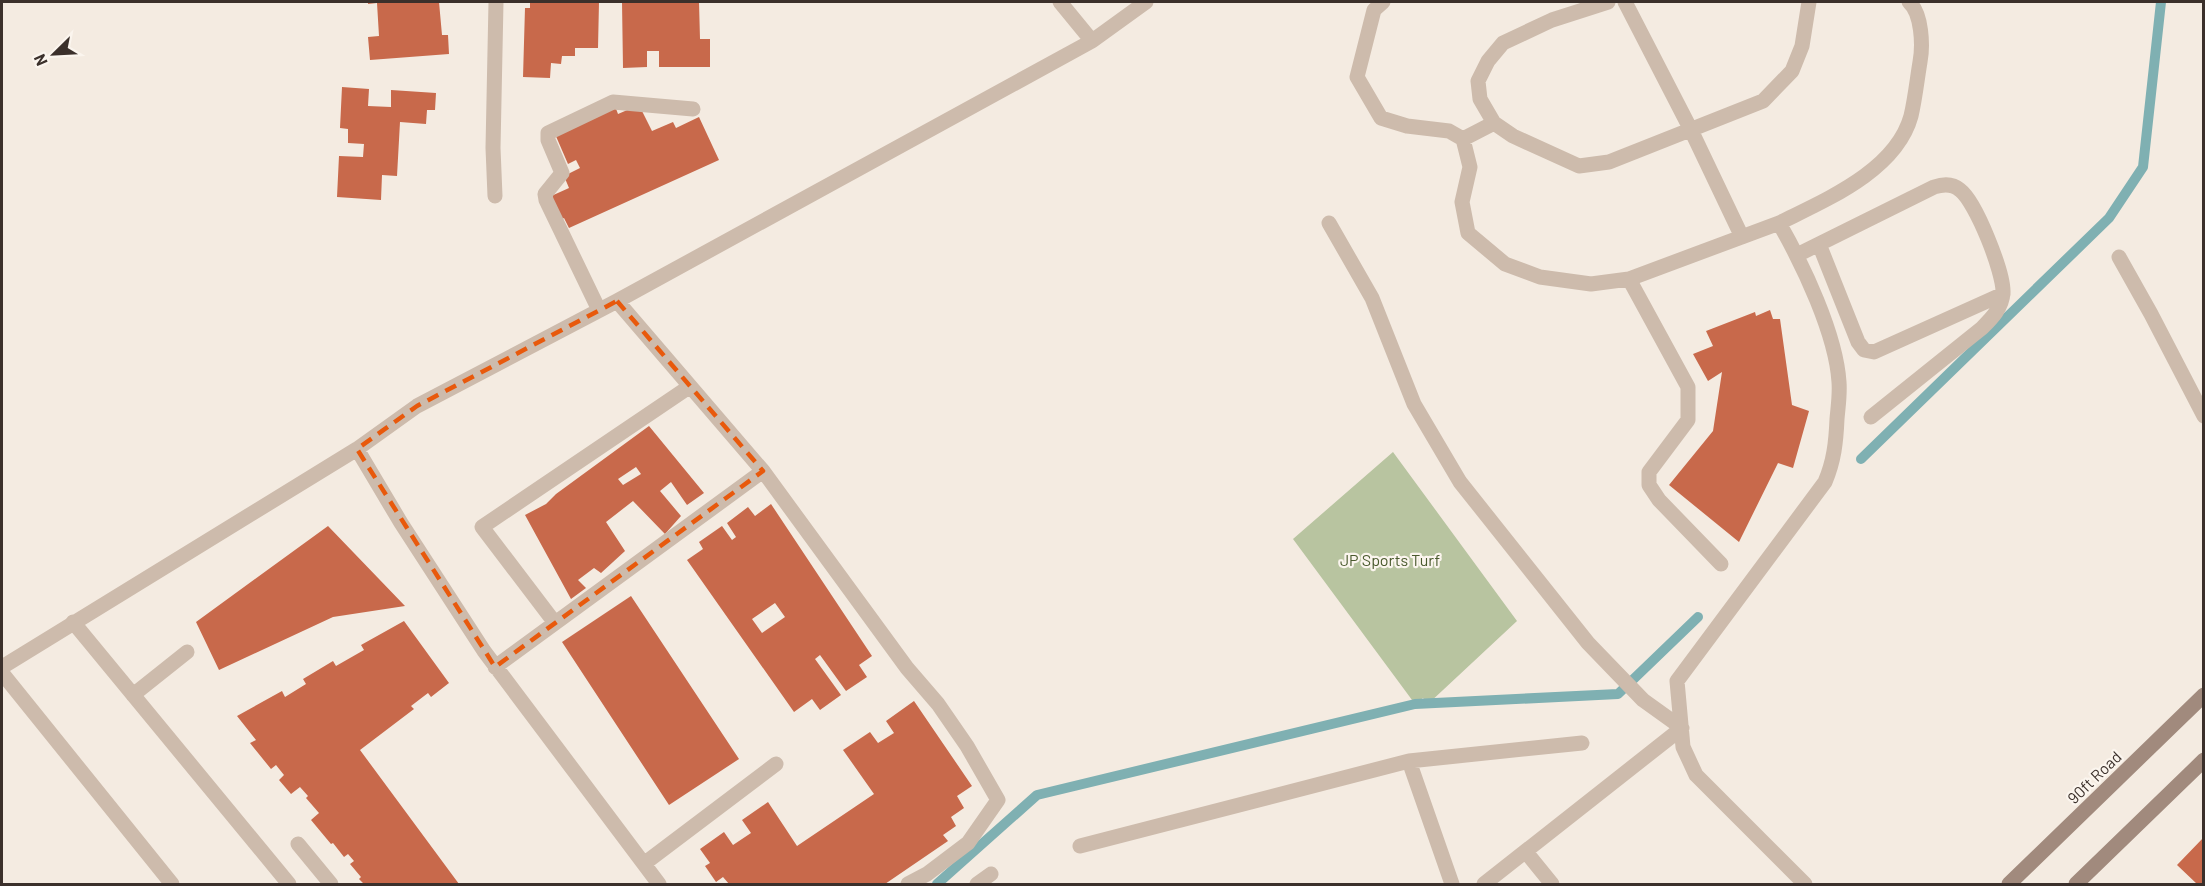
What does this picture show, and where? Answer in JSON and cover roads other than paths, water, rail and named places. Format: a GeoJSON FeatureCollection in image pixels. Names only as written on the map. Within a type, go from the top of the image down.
{"type":"FeatureCollection","features":[{"type":"Feature","properties":{"kind":"main road","name":"90ft Road"},"geometry":{"type":"LineString","coordinates":[[2009,885],[2204,695]]}},
{"type":"Feature","properties":{"kind":"main road"},"geometry":{"type":"LineString","coordinates":[[2076,885],[2204,760]]}},
{"type":"Feature","properties":{"kind":"street"},"geometry":{"type":"LineString","coordinates":[[495,196],[496,2]]}},
{"type":"Feature","properties":{"kind":"street"},"geometry":{"type":"LineString","coordinates":[[1060,2],[1092,41]]}},
{"type":"Feature","properties":{"kind":"street"},"geometry":{"type":"LineString","coordinates":[[2,667],[357,449],[417,406],[617,301],[1092,41],[1146,2]]}},
{"type":"Feature","properties":{"kind":"street"},"geometry":{"type":"LineString","coordinates":[[1383,2],[1374,10],[1358,77],[1381,118],[1407,126],[1449,131],[1463,139],[1470,167],[1462,202],[1468,233],[1505,264],[1540,277],[1592,284],[1629,279],[1779,223],[1828,198],[1869,173],[1894,150],[1910,118],[1923,46],[1914,7],[1908,2]]}},
{"type":"Feature","properties":{"kind":"street"},"geometry":{"type":"LineString","coordinates":[[1608,2],[1552,20],[1503,43],[1488,61],[1478,81],[1480,99],[1494,123],[1514,136],[1579,166],[1609,162],[1763,100],[1792,71],[1802,46],[1809,2]]}},
{"type":"Feature","properties":{"kind":"street"},"geometry":{"type":"LineString","coordinates":[[1625,2],[1691,130],[1742,237]]}},
{"type":"Feature","properties":{"kind":"street"},"geometry":{"type":"LineString","coordinates":[[599,310],[546,200],[546,194],[562,173],[548,140],[548,133],[613,102],[693,109]]}},
{"type":"Feature","properties":{"kind":"street"},"geometry":{"type":"LineString","coordinates":[[1463,139],[1494,123]]}},
{"type":"Feature","properties":{"kind":"street"},"geometry":{"type":"LineString","coordinates":[[1797,255],[1934,187],[1945,184],[1959,188],[1971,201],[2002,278],[2003,294],[1996,314],[1982,328],[1871,417]]}},
{"type":"Feature","properties":{"kind":"street"},"geometry":{"type":"LineString","coordinates":[[1329,223],[1372,298],[1414,404],[1460,482],[1608,665],[1643,699],[1682,728]]}},
{"type":"Feature","properties":{"kind":"street"},"geometry":{"type":"LineString","coordinates":[[1779,223],[1797,255],[1829,332],[1839,382],[1833,465],[1825,482],[1677,681],[1683,747],[1696,775],[1805,885]]}},
{"type":"Feature","properties":{"kind":"street"},"geometry":{"type":"LineString","coordinates":[[1819,244],[1858,342],[1864,350],[1874,352],[2003,294]]}},
{"type":"Feature","properties":{"kind":"street"},"geometry":{"type":"LineString","coordinates":[[2119,256],[2204,416]]}},
{"type":"Feature","properties":{"kind":"street"},"geometry":{"type":"LineString","coordinates":[[1629,279],[1688,387],[1688,420],[1649,472],[1649,485],[1659,500],[1720,564]]}},
{"type":"Feature","properties":{"kind":"street"},"geometry":{"type":"LineString","coordinates":[[617,301],[763,471],[907,668],[938,704],[967,746],[998,800],[968,843],[927,874],[908,885]]}},
{"type":"Feature","properties":{"kind":"street"},"geometry":{"type":"LineString","coordinates":[[555,624],[482,527],[689,387]]}},
{"type":"Feature","properties":{"kind":"street"},"geometry":{"type":"LineString","coordinates":[[357,449],[401,523],[495,667],[645,863],[659,885]]}},
{"type":"Feature","properties":{"kind":"street"},"geometry":{"type":"LineString","coordinates":[[495,667],[763,471]]}},
{"type":"Feature","properties":{"kind":"street"},"geometry":{"type":"LineString","coordinates":[[73,622],[289,885]]}},
{"type":"Feature","properties":{"kind":"street"},"geometry":{"type":"LineString","coordinates":[[133,695],[187,652]]}},
{"type":"Feature","properties":{"kind":"street"},"geometry":{"type":"LineString","coordinates":[[2,673],[172,885]]}},
{"type":"Feature","properties":{"kind":"street"},"geometry":{"type":"LineString","coordinates":[[1484,885],[1682,728]]}},
{"type":"Feature","properties":{"kind":"street"},"geometry":{"type":"LineString","coordinates":[[1080,846],[1408,761],[1582,743]]}},
{"type":"Feature","properties":{"kind":"street"},"geometry":{"type":"LineString","coordinates":[[1408,761],[1452,885]]}},
{"type":"Feature","properties":{"kind":"street"},"geometry":{"type":"LineString","coordinates":[[645,863],[776,764]]}},
{"type":"Feature","properties":{"kind":"street"},"geometry":{"type":"LineString","coordinates":[[298,844],[331,885]]}},
{"type":"Feature","properties":{"kind":"street"},"geometry":{"type":"LineString","coordinates":[[1526,852],[1552,885]]}},
{"type":"Feature","properties":{"kind":"street"},"geometry":{"type":"LineString","coordinates":[[977,885],[991,874]]}},
{"type":"Feature","properties":{"kind":"waterway"},"geometry":{"type":"LineString","coordinates":[[1861,459],[2109,218],[2143,167],[2161,2]]}},
{"type":"Feature","properties":{"kind":"waterway"},"geometry":{"type":"LineString","coordinates":[[937,884],[1037,795],[1415,704],[1618,694],[1698,617]]}},
{"type":"Feature","properties":{"kind":"park label","name":"JP Sports Turf"},"geometry":{"type":"Point","coordinates":[1390,559]}}]}
